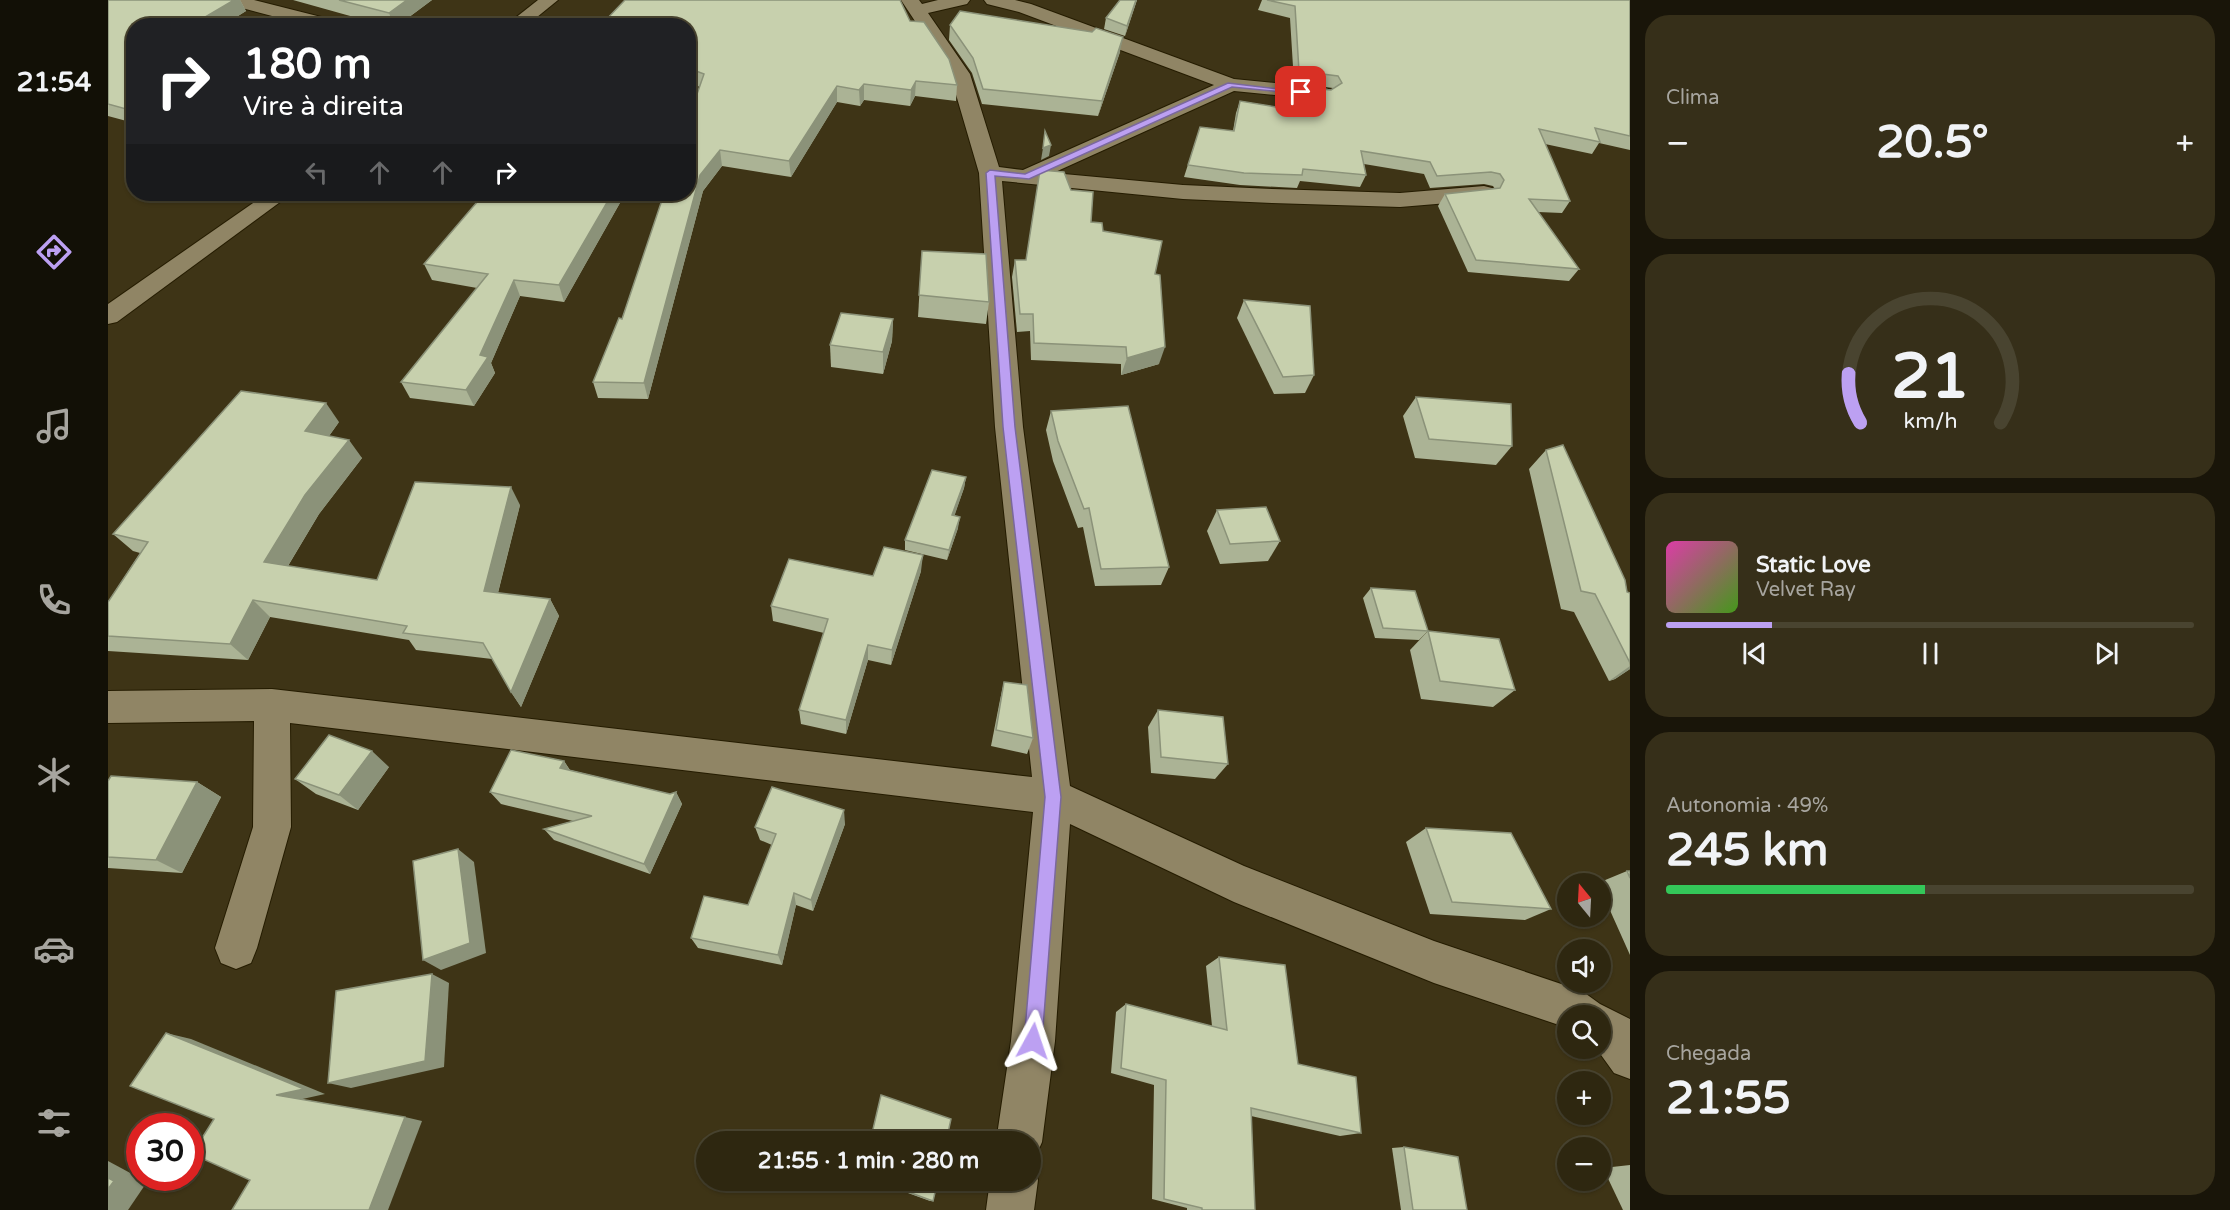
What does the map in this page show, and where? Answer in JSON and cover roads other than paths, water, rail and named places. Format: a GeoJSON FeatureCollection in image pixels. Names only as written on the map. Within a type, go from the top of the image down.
{"type":"FeatureCollection","features":[{"type":"Feature","properties":{"kind":"street"},"geometry":{"type":"LineString","coordinates":[[233,0],[303,18]]}},
{"type":"Feature","properties":{"kind":"street"},"geometry":{"type":"LineString","coordinates":[[525,18],[549,0]]}},
{"type":"Feature","properties":{"kind":"street"},"geometry":{"type":"LineString","coordinates":[[961,0],[914,5],[960,74],[990,173],[1009,427],[1053,797],[1033,1041],[1021,1131]]}},
{"type":"Feature","properties":{"kind":"street"},"geometry":{"type":"LineString","coordinates":[[993,0],[1025,8],[1231,85],[1324,94]]}},
{"type":"Feature","properties":{"kind":"street"},"geometry":{"type":"LineString","coordinates":[[1026,177],[1231,85]]}},
{"type":"Feature","properties":{"kind":"street"},"geometry":{"type":"LineString","coordinates":[[990,173],[1183,192],[1272,196],[1400,200],[1484,193]]}},
{"type":"Feature","properties":{"kind":"street"},"geometry":{"type":"LineString","coordinates":[[108,316],[270,201]]}},
{"type":"Feature","properties":{"kind":"street"},"geometry":{"type":"LineString","coordinates":[[236,948],[272,828],[272,705]]}},
{"type":"Feature","properties":{"kind":"street"},"geometry":{"type":"LineString","coordinates":[[108,707],[272,705],[1053,797],[1234,882],[1434,962],[1564,1005]]}},
{"type":"Feature","properties":{"kind":"street"},"geometry":{"type":"LineString","coordinates":[[1611,1033],[1630,1057]]}},
{"type":"Feature","properties":{"kind":"street"},"geometry":{"type":"LineString","coordinates":[[1010,1210],[1013,1191]]}}]}
